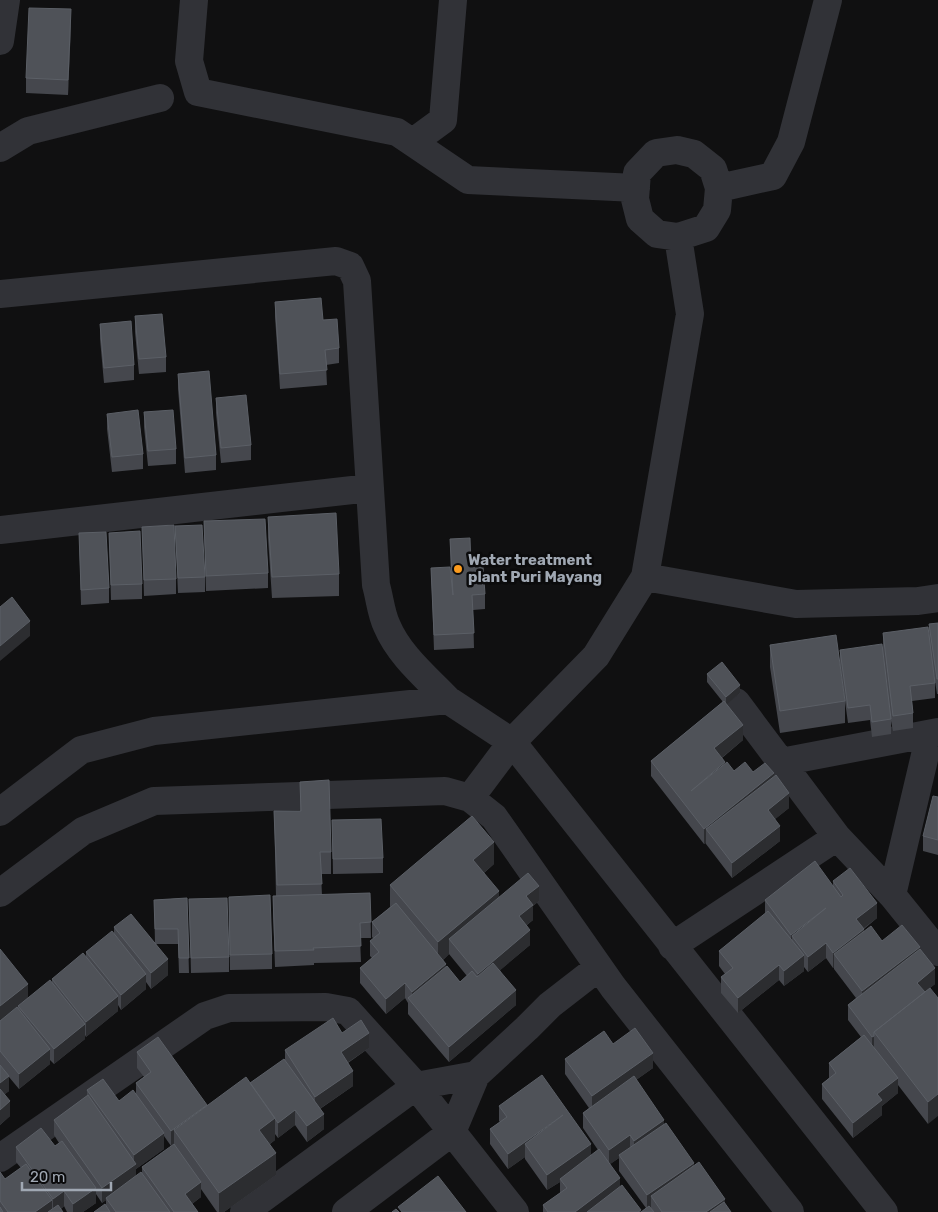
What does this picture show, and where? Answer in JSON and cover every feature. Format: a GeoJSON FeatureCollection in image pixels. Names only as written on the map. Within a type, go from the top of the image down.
{"type":"FeatureCollection","features":[{"type":"Feature","properties":{"kind":"street"},"geometry":{"type":"LineString","coordinates":[[0,42],[6,0]]}},
{"type":"Feature","properties":{"kind":"street"},"geometry":{"type":"LineString","coordinates":[[194,0],[189,61],[198,92],[397,132],[468,180],[636,188]]}},
{"type":"Feature","properties":{"kind":"street"},"geometry":{"type":"LineString","coordinates":[[413,142],[443,120],[453,0]]}},
{"type":"Feature","properties":{"kind":"street"},"geometry":{"type":"LineString","coordinates":[[719,188],[774,176],[791,142],[828,0]]}},
{"type":"Feature","properties":{"kind":"street"},"geometry":{"type":"LineString","coordinates":[[0,148],[28,131],[160,98]]}},
{"type":"Feature","properties":{"kind":"street"},"geometry":{"type":"LineString","coordinates":[[677,150],[694,154],[713,169],[719,188],[718,210],[706,228],[678,237],[657,234],[640,219],[635,199],[636,188],[637,172],[656,154],[677,150]]}},
{"type":"Feature","properties":{"kind":"street"},"geometry":{"type":"LineString","coordinates":[[470,798],[512,742],[596,656],[645,577],[690,314],[678,237]]}},
{"type":"Feature","properties":{"kind":"street"},"geometry":{"type":"LineString","coordinates":[[0,294],[336,261],[350,266],[357,281],[376,585],[386,626],[402,651],[448,700],[512,742],[884,1212]]}},
{"type":"Feature","properties":{"kind":"street"},"geometry":{"type":"LineString","coordinates":[[0,523],[370,488]]}},
{"type":"Feature","properties":{"kind":"street"},"geometry":{"type":"LineString","coordinates":[[645,577],[796,604],[918,601],[938,598]]}},
{"type":"Feature","properties":{"kind":"street"},"geometry":{"type":"LineString","coordinates":[[0,812],[81,750],[154,731],[448,700]]}},
{"type":"Feature","properties":{"kind":"street"},"geometry":{"type":"LineString","coordinates":[[736,702],[837,837],[892,895],[938,952]]}},
{"type":"Feature","properties":{"kind":"street"},"geometry":{"type":"LineString","coordinates":[[780,762],[934,733],[892,895]]}},
{"type":"Feature","properties":{"kind":"street"},"geometry":{"type":"LineString","coordinates":[[0,894],[83,831],[154,801],[445,791],[470,798],[494,817],[613,987],[790,1212]]}},
{"type":"Feature","properties":{"kind":"street"},"geometry":{"type":"LineString","coordinates":[[672,946],[837,837]]}},
{"type":"Feature","properties":{"kind":"street"},"geometry":{"type":"LineString","coordinates":[[346,1212],[452,1132],[476,1075],[550,1005],[599,967]]}},
{"type":"Feature","properties":{"kind":"street"},"geometry":{"type":"LineString","coordinates":[[0,1158],[205,1016],[229,1008],[326,1007],[348,1011],[416,1086],[516,1212]]}},
{"type":"Feature","properties":{"kind":"street"},"geometry":{"type":"LineString","coordinates":[[244,1212],[416,1086],[476,1075]]}},
{"type":"Feature","properties":{"kind":"building"},"geometry":{"type":"Polygon","coordinates":[[[29,8],[71,9],[68,80],[26,78],[29,8]]]}},
{"type":"Feature","properties":{"kind":"building"},"geometry":{"type":"Polygon","coordinates":[[[321,298],[323,320],[337,319],[339,348],[325,350],[327,370],[280,374],[275,302],[321,298]]]}},
{"type":"Feature","properties":{"kind":"building"},"geometry":{"type":"Polygon","coordinates":[[[162,314],[166,357],[139,359],[135,316],[162,314]]]}},
{"type":"Feature","properties":{"kind":"building"},"geometry":{"type":"Polygon","coordinates":[[[131,321],[134,365],[104,368],[100,324],[131,321]]]}},
{"type":"Feature","properties":{"kind":"building"},"geometry":{"type":"Polygon","coordinates":[[[209,371],[216,455],[185,458],[178,374],[209,371]]]}},
{"type":"Feature","properties":{"kind":"building"},"geometry":{"type":"Polygon","coordinates":[[[246,395],[251,445],[221,448],[216,398],[246,395]]]}},
{"type":"Feature","properties":{"kind":"building"},"geometry":{"type":"Polygon","coordinates":[[[138,410],[143,454],[112,457],[107,414],[138,410]]]}},
{"type":"Feature","properties":{"kind":"building"},"geometry":{"type":"Polygon","coordinates":[[[173,410],[176,449],[148,451],[144,412],[173,410]]]}},
{"type":"Feature","properties":{"kind":"building"},"geometry":{"type":"Polygon","coordinates":[[[336,513],[339,574],[272,577],[268,517],[336,513]]]}},
{"type":"Feature","properties":{"kind":"building"},"geometry":{"type":"Polygon","coordinates":[[[265,519],[268,573],[206,576],[204,521],[265,519]]]}},
{"type":"Feature","properties":{"kind":"building"},"geometry":{"type":"Polygon","coordinates":[[[174,525],[176,579],[144,580],[142,527],[174,525]]]}},
{"type":"Feature","properties":{"kind":"building"},"geometry":{"type":"Polygon","coordinates":[[[202,525],[205,577],[178,578],[175,526],[202,525]]]}},
{"type":"Feature","properties":{"kind":"building"},"geometry":{"type":"Polygon","coordinates":[[[140,531],[142,584],[111,585],[109,533],[140,531]]]}},
{"type":"Feature","properties":{"kind":"building"},"geometry":{"type":"Polygon","coordinates":[[[106,532],[109,588],[81,590],[79,533],[106,532]]]}},
{"type":"Feature","properties":{"kind":"building"},"geometry":{"type":"Polygon","coordinates":[[[470,538],[471,567],[483,567],[485,594],[472,595],[474,633],[434,635],[431,568],[450,567],[453,595],[450,539],[470,538]]]}},
{"type":"Feature","properties":{"kind":"building"},"geometry":{"type":"Polygon","coordinates":[[[12,597],[30,621],[0,646],[0,607],[12,597]]]}},
{"type":"Feature","properties":{"kind":"building"},"geometry":{"type":"Polygon","coordinates":[[[938,623],[938,679],[937,679],[929,624],[938,623]]]}},
{"type":"Feature","properties":{"kind":"building"},"geometry":{"type":"Polygon","coordinates":[[[928,627],[935,683],[910,686],[913,713],[893,716],[883,633],[928,627]]]}},
{"type":"Feature","properties":{"kind":"building"},"geometry":{"type":"Polygon","coordinates":[[[836,635],[845,701],[780,711],[770,645],[836,635]]]}},
{"type":"Feature","properties":{"kind":"building"},"geometry":{"type":"Polygon","coordinates":[[[882,644],[891,719],[872,722],[870,705],[848,708],[840,650],[882,644]]]}},
{"type":"Feature","properties":{"kind":"building"},"geometry":{"type":"Polygon","coordinates":[[[722,662],[740,685],[726,697],[707,674],[722,662]]]}},
{"type":"Feature","properties":{"kind":"building"},"geometry":{"type":"Polygon","coordinates":[[[724,701],[743,725],[714,748],[725,762],[691,791],[727,762],[734,771],[745,762],[753,772],[765,763],[774,773],[704,829],[651,761],[724,701]]]}},
{"type":"Feature","properties":{"kind":"building"},"geometry":{"type":"Polygon","coordinates":[[[776,775],[789,793],[768,810],[780,826],[732,863],[706,829],[776,775]]]}},
{"type":"Feature","properties":{"kind":"building"},"geometry":{"type":"Polygon","coordinates":[[[329,780],[331,852],[320,852],[322,884],[277,885],[274,811],[301,811],[300,782],[329,780]]]}},
{"type":"Feature","properties":{"kind":"building"},"geometry":{"type":"Polygon","coordinates":[[[933,796],[938,797],[938,840],[923,836],[933,796]]]}},
{"type":"Feature","properties":{"kind":"building"},"geometry":{"type":"Polygon","coordinates":[[[472,816],[494,842],[473,860],[499,891],[438,942],[390,885],[472,816]]]}},
{"type":"Feature","properties":{"kind":"building"},"geometry":{"type":"Polygon","coordinates":[[[381,819],[383,858],[333,859],[332,820],[381,819]]]}},
{"type":"Feature","properties":{"kind":"building"},"geometry":{"type":"Polygon","coordinates":[[[815,861],[841,897],[843,895],[833,881],[850,868],[877,903],[856,919],[864,929],[833,953],[826,943],[808,957],[792,936],[826,908],[791,935],[765,900],[815,861]]]}},
{"type":"Feature","properties":{"kind":"building"},"geometry":{"type":"Polygon","coordinates":[[[528,873],[539,886],[526,896],[533,905],[519,916],[530,930],[478,974],[449,939],[528,873]]]}},
{"type":"Feature","properties":{"kind":"building"},"geometry":{"type":"Polygon","coordinates":[[[370,893],[371,922],[360,923],[361,946],[275,951],[273,896],[370,893]]]}},
{"type":"Feature","properties":{"kind":"building"},"geometry":{"type":"Polygon","coordinates":[[[270,895],[272,954],[230,955],[229,897],[270,895]]]}},
{"type":"Feature","properties":{"kind":"building"},"geometry":{"type":"Polygon","coordinates":[[[187,898],[189,958],[179,958],[178,929],[155,929],[154,900],[187,898]]]}},
{"type":"Feature","properties":{"kind":"building"},"geometry":{"type":"Polygon","coordinates":[[[227,898],[229,957],[191,958],[189,899],[227,898]]]}},
{"type":"Feature","properties":{"kind":"building"},"geometry":{"type":"Polygon","coordinates":[[[396,903],[446,964],[412,992],[405,983],[386,999],[360,968],[379,952],[370,941],[380,933],[372,922],[396,903]]]}},
{"type":"Feature","properties":{"kind":"building"},"geometry":{"type":"Polygon","coordinates":[[[768,911],[804,955],[784,971],[779,965],[738,998],[721,977],[733,968],[719,951],[768,911]]]}},
{"type":"Feature","properties":{"kind":"building"},"geometry":{"type":"Polygon","coordinates":[[[131,914],[168,959],[151,973],[114,927],[131,914]]]}},
{"type":"Feature","properties":{"kind":"building"},"geometry":{"type":"Polygon","coordinates":[[[902,925],[920,947],[862,991],[834,954],[871,926],[882,941],[902,925]]]}},
{"type":"Feature","properties":{"kind":"building"},"geometry":{"type":"Polygon","coordinates":[[[112,931],[146,974],[121,995],[86,952],[112,931]]]}},
{"type":"Feature","properties":{"kind":"building"},"geometry":{"type":"Polygon","coordinates":[[[0,949],[28,984],[0,1006],[0,949]]]}},
{"type":"Feature","properties":{"kind":"building"},"geometry":{"type":"Polygon","coordinates":[[[920,949],[935,968],[917,983],[925,992],[874,1032],[872,1037],[848,1005],[920,949]]]}},
{"type":"Feature","properties":{"kind":"building"},"geometry":{"type":"Polygon","coordinates":[[[83,953],[118,996],[86,1022],[52,979],[83,953]]]}},
{"type":"Feature","properties":{"kind":"building"},"geometry":{"type":"Polygon","coordinates":[[[493,963],[516,990],[449,1047],[408,998],[447,966],[460,982],[472,971],[477,977],[493,963]]]}},
{"type":"Feature","properties":{"kind":"building"},"geometry":{"type":"Polygon","coordinates":[[[50,980],[85,1024],[54,1049],[18,1006],[50,980]]]}},
{"type":"Feature","properties":{"kind":"building"},"geometry":{"type":"Polygon","coordinates":[[[930,988],[938,998],[938,1094],[928,1102],[874,1032],[930,988]]]}},
{"type":"Feature","properties":{"kind":"building"},"geometry":{"type":"Polygon","coordinates":[[[17,1007],[50,1049],[19,1074],[0,1051],[0,1021],[17,1007]]]}},
{"type":"Feature","properties":{"kind":"building"},"geometry":{"type":"Polygon","coordinates":[[[333,1018],[342,1033],[361,1020],[369,1033],[341,1052],[353,1071],[315,1097],[285,1050],[333,1018]]]}},
{"type":"Feature","properties":{"kind":"building"},"geometry":{"type":"Polygon","coordinates":[[[635,1028],[653,1053],[592,1096],[565,1059],[604,1031],[613,1044],[635,1028]]]}},
{"type":"Feature","properties":{"kind":"building"},"geometry":{"type":"Polygon","coordinates":[[[864,1035],[898,1078],[877,1094],[882,1100],[853,1123],[822,1084],[836,1073],[829,1063],[864,1035]]]}},
{"type":"Feature","properties":{"kind":"building"},"geometry":{"type":"Polygon","coordinates":[[[158,1037],[207,1105],[171,1131],[136,1083],[151,1072],[137,1052],[158,1037]]]}},
{"type":"Feature","properties":{"kind":"building"},"geometry":{"type":"Polygon","coordinates":[[[284,1059],[324,1114],[307,1126],[295,1110],[278,1123],[250,1083],[284,1059]]]}},
{"type":"Feature","properties":{"kind":"building"},"geometry":{"type":"Polygon","coordinates":[[[0,1065],[9,1076],[0,1083],[0,1065]]]}},
{"type":"Feature","properties":{"kind":"building"},"geometry":{"type":"Polygon","coordinates":[[[542,1075],[591,1144],[547,1175],[525,1144],[563,1115],[508,1154],[490,1129],[507,1117],[499,1106],[542,1075]]]}},
{"type":"Feature","properties":{"kind":"building"},"geometry":{"type":"Polygon","coordinates":[[[634,1076],[664,1120],[634,1141],[630,1135],[609,1150],[583,1113],[634,1076]]]}},
{"type":"Feature","properties":{"kind":"building"},"geometry":{"type":"Polygon","coordinates":[[[246,1077],[275,1118],[259,1130],[276,1153],[219,1193],[174,1130],[246,1077]]]}},
{"type":"Feature","properties":{"kind":"building"},"geometry":{"type":"Polygon","coordinates":[[[103,1079],[119,1101],[133,1090],[164,1133],[134,1155],[87,1090],[103,1079]]]}},
{"type":"Feature","properties":{"kind":"building"},"geometry":{"type":"Polygon","coordinates":[[[0,1089],[10,1101],[0,1110],[0,1089]]]}},
{"type":"Feature","properties":{"kind":"building"},"geometry":{"type":"Polygon","coordinates":[[[88,1095],[136,1164],[102,1188],[54,1120],[88,1095]]]}},
{"type":"Feature","properties":{"kind":"building"},"geometry":{"type":"Polygon","coordinates":[[[666,1123],[694,1163],[647,1195],[619,1155],[666,1123]]]}},
{"type":"Feature","properties":{"kind":"building"},"geometry":{"type":"Polygon","coordinates":[[[41,1128],[55,1146],[62,1141],[96,1188],[73,1204],[64,1191],[53,1199],[16,1147],[41,1128]]]}},
{"type":"Feature","properties":{"kind":"building"},"geometry":{"type":"Polygon","coordinates":[[[174,1144],[201,1182],[185,1194],[198,1212],[174,1212],[142,1167],[174,1144]]]}},
{"type":"Feature","properties":{"kind":"building"},"geometry":{"type":"Polygon","coordinates":[[[599,1149],[620,1178],[575,1212],[548,1212],[543,1205],[567,1188],[560,1179],[599,1149]]]}},
{"type":"Feature","properties":{"kind":"building"},"geometry":{"type":"Polygon","coordinates":[[[699,1162],[725,1199],[706,1212],[662,1212],[651,1196],[699,1162]]]}},
{"type":"Feature","properties":{"kind":"building"},"geometry":{"type":"Polygon","coordinates":[[[26,1164],[52,1200],[35,1212],[8,1212],[0,1201],[0,1172],[5,1179],[26,1164]]]}},
{"type":"Feature","properties":{"kind":"building"},"geometry":{"type":"Polygon","coordinates":[[[141,1172],[170,1212],[116,1212],[106,1198],[141,1172]]]}},
{"type":"Feature","properties":{"kind":"building"},"geometry":{"type":"Polygon","coordinates":[[[438,1176],[466,1212],[402,1212],[398,1207],[438,1176]]]}},
{"type":"Feature","properties":{"kind":"building"},"geometry":{"type":"Polygon","coordinates":[[[622,1185],[641,1210],[638,1212],[587,1212],[622,1185]]]}},
{"type":"Feature","properties":{"kind":"building"},"geometry":{"type":"Polygon","coordinates":[[[724,1202],[731,1212],[710,1212],[724,1202]]]}},
{"type":"Feature","properties":{"kind":"building"},"geometry":{"type":"Polygon","coordinates":[[[105,1204],[110,1212],[94,1212],[105,1204]]]}},
{"type":"Feature","properties":{"kind":"building"},"geometry":{"type":"Polygon","coordinates":[[[58,1205],[63,1212],[48,1212],[58,1205]]]}},
{"type":"Feature","properties":{"kind":"building"},"geometry":{"type":"Polygon","coordinates":[[[649,1206],[654,1212],[641,1212],[649,1206]]]}},
{"type":"Feature","properties":{"kind":"place","name":"Water treatment plant Puri Mayang"},"geometry":{"type":"Point","coordinates":[458,569]}}]}
